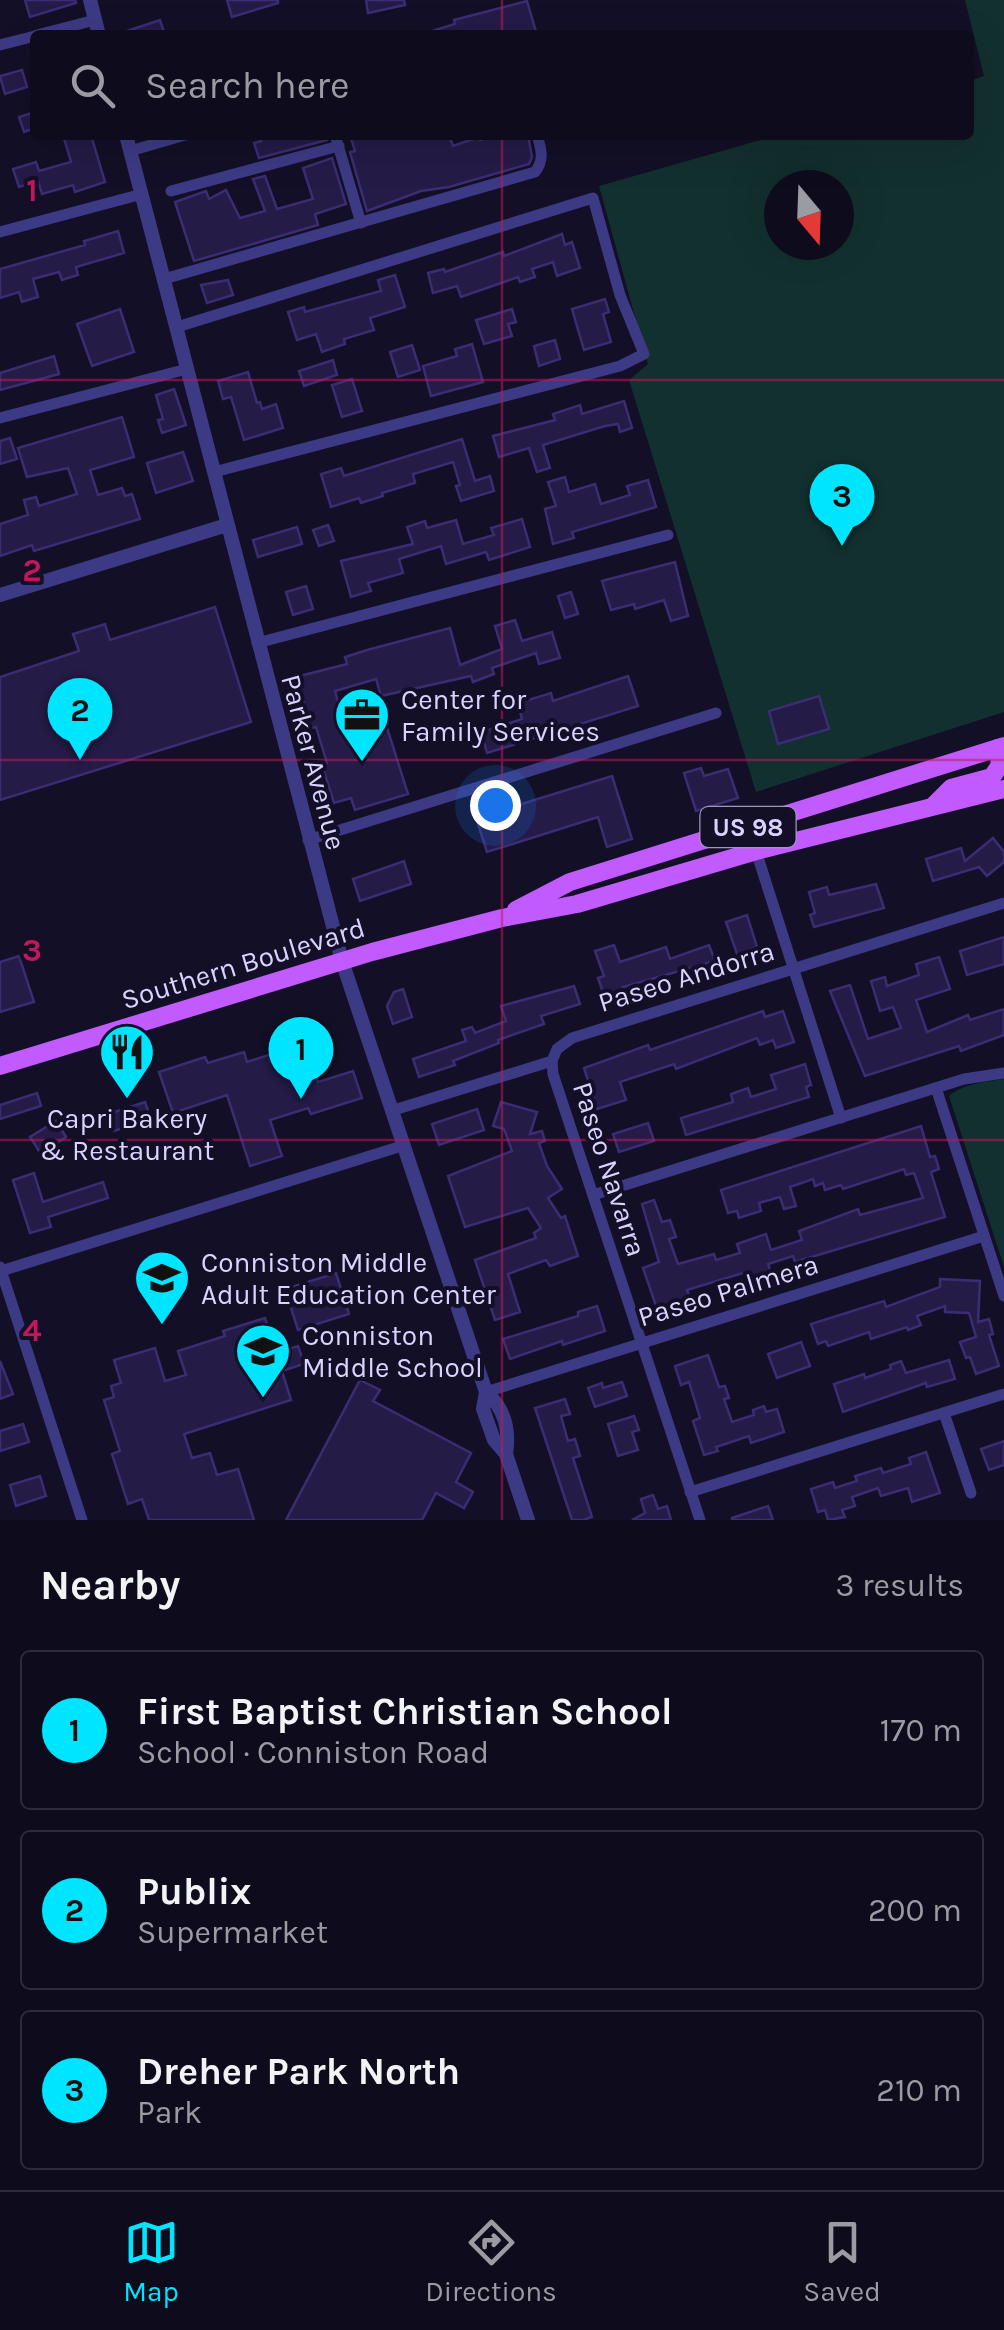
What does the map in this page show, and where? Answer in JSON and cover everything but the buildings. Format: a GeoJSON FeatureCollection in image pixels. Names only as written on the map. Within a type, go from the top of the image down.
{"type":"FeatureCollection","features":[{"type":"Feature","properties":{"kind":"main road","name":"Southern Boulevard"},"geometry":{"type":"LineString","coordinates":[[502,918],[570,882],[1001,747]]}},
{"type":"Feature","properties":{"kind":"main road"},"geometry":{"type":"LineString","coordinates":[[934,805],[951,788],[992,777],[1000,765],[1001,747]]}},
{"type":"Feature","properties":{"kind":"main road","name":"Southern Boulevard"},"geometry":{"type":"LineString","coordinates":[[0,1066],[342,961],[502,918],[577,904],[756,852],[1004,789]]}},
{"type":"Feature","properties":{"kind":"main road"},"geometry":{"type":"LineString","coordinates":[[756,852],[823,804]]}},
{"type":"Feature","properties":{"kind":"street"},"geometry":{"type":"LineString","coordinates":[[90,0],[98,27]]}},
{"type":"Feature","properties":{"kind":"street"},"geometry":{"type":"LineString","coordinates":[[0,45],[30,37]]}},
{"type":"Feature","properties":{"kind":"street"},"geometry":{"type":"LineString","coordinates":[[172,191],[337,140],[361,223]]}},
{"type":"Feature","properties":{"kind":"street"},"geometry":{"type":"LineString","coordinates":[[164,279],[535,172],[542,164],[538,140]]}},
{"type":"Feature","properties":{"kind":"street","name":"Parker Avenue"},"geometry":{"type":"LineString","coordinates":[[128,143],[342,961],[486,1392],[483,1410],[494,1440],[506,1454],[528,1520]]}},
{"type":"Feature","properties":{"kind":"street"},"geometry":{"type":"LineString","coordinates":[[0,232],[142,194]]}},
{"type":"Feature","properties":{"kind":"street"},"geometry":{"type":"LineString","coordinates":[[176,328],[593,198],[620,294],[644,354],[620,366],[214,472]]}},
{"type":"Feature","properties":{"kind":"street"},"geometry":{"type":"LineString","coordinates":[[0,418],[187,369]]}},
{"type":"Feature","properties":{"kind":"street"},"geometry":{"type":"LineString","coordinates":[[0,595],[227,525]]}},
{"type":"Feature","properties":{"kind":"street"},"geometry":{"type":"LineString","coordinates":[[257,643],[668,535]]}},
{"type":"Feature","properties":{"kind":"street"},"geometry":{"type":"LineString","coordinates":[[308,840],[716,713]]}},
{"type":"Feature","properties":{"kind":"street"},"geometry":{"type":"LineString","coordinates":[[756,852],[841,1118]]}},
{"type":"Feature","properties":{"kind":"street","name":"Paseo Andorra"},"geometry":{"type":"LineString","coordinates":[[394,1110],[552,1061],[556,1049],[572,1038],[1004,902]]}},
{"type":"Feature","properties":{"kind":"street","name":"Paseo Navarra"},"geometry":{"type":"LineString","coordinates":[[552,1061],[592,1195],[700,1520]]}},
{"type":"Feature","properties":{"kind":"street"},"geometry":{"type":"LineString","coordinates":[[592,1195],[936,1088],[1004,1073]]}},
{"type":"Feature","properties":{"kind":"street"},"geometry":{"type":"LineString","coordinates":[[936,1088],[1004,1296]]}},
{"type":"Feature","properties":{"kind":"street"},"geometry":{"type":"LineString","coordinates":[[82,1520],[1,1269],[405,1145]]}},
{"type":"Feature","properties":{"kind":"street","name":"Paseo Palmera"},"geometry":{"type":"LineString","coordinates":[[486,1392],[984,1236]]}},
{"type":"Feature","properties":{"kind":"street"},"geometry":{"type":"LineString","coordinates":[[690,1492],[1004,1394]]}},
{"type":"Feature","properties":{"kind":"street"},"geometry":{"type":"LineString","coordinates":[[944,1412],[970,1493]]}},
{"type":"Feature","properties":{"kind":"green space"},"geometry":{"type":"Polygon","coordinates":[[[965,0],[1004,0],[1004,712],[756,792],[629,380],[648,364],[599,186],[760,140],[974,140],[974,79],[984,76],[965,0]]]}},
{"type":"Feature","properties":{"kind":"green space"},"geometry":{"type":"Polygon","coordinates":[[[1004,1079],[1004,1267],[949,1096],[968,1086],[1004,1079]]]}},
{"type":"Feature","properties":{"kind":"place","name":"Dreher Park North"},"geometry":{"type":"Point","coordinates":[842,546]}},
{"type":"Feature","properties":{"kind":"place","name":"Publix"},"geometry":{"type":"Point","coordinates":[80,760]}},
{"type":"Feature","properties":{"kind":"place","name":"Center for Family Services"},"geometry":{"type":"Point","coordinates":[362,764]}},
{"type":"Feature","properties":{"kind":"place","name":"First Baptist Christian School"},"geometry":{"type":"Point","coordinates":[301,1099]}},
{"type":"Feature","properties":{"kind":"place","name":"Capri Bakery & Restaurant"},"geometry":{"type":"Point","coordinates":[127,1101]}},
{"type":"Feature","properties":{"kind":"place","name":"Conniston Middle Adult Education Center"},"geometry":{"type":"Point","coordinates":[162,1327]}},
{"type":"Feature","properties":{"kind":"place","name":"Conniston Middle School"},"geometry":{"type":"Point","coordinates":[263,1400]}}]}
